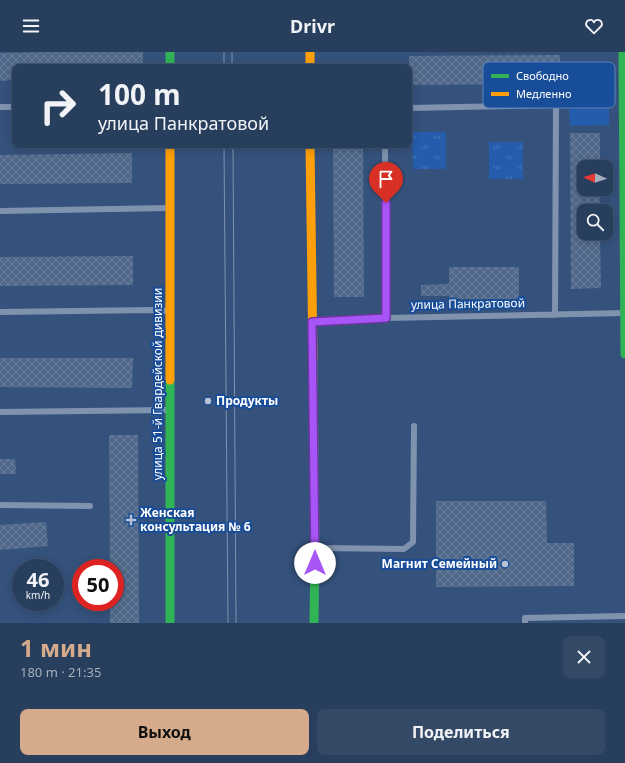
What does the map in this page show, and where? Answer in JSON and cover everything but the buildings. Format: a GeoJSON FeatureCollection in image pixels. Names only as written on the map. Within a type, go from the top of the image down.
{"type":"FeatureCollection","features":[{"type":"Feature","properties":{"kind":"main road"},"geometry":{"type":"LineString","coordinates":[[170,52],[170,64]]}},
{"type":"Feature","properties":{"kind":"main road"},"geometry":{"type":"LineString","coordinates":[[310,52],[310,64]]}},
{"type":"Feature","properties":{"kind":"main road"},"geometry":{"type":"LineString","coordinates":[[623,52],[625,354]]}},
{"type":"Feature","properties":{"kind":"main road","name":"улица 51-й Гвардейской дивизии"},"geometry":{"type":"LineString","coordinates":[[170,148],[170,623]]}},
{"type":"Feature","properties":{"kind":"main road"},"geometry":{"type":"LineString","coordinates":[[310,148],[315,548],[314,623]]}},
{"type":"Feature","properties":{"kind":"lane"},"geometry":{"type":"LineString","coordinates":[[412,108],[483,106]]}},
{"type":"Feature","properties":{"kind":"lane"},"geometry":{"type":"LineString","coordinates":[[0,107],[12,107]]}},
{"type":"Feature","properties":{"kind":"lane"},"geometry":{"type":"LineString","coordinates":[[555,315],[556,108]]}},
{"type":"Feature","properties":{"kind":"lane"},"geometry":{"type":"LineString","coordinates":[[385,148],[386,318]]}},
{"type":"Feature","properties":{"kind":"lane"},"geometry":{"type":"LineString","coordinates":[[0,211],[170,208]]}},
{"type":"Feature","properties":{"kind":"lane"},"geometry":{"type":"LineString","coordinates":[[0,312],[170,311]]}},
{"type":"Feature","properties":{"kind":"lane","name":"улица Панкратовой"},"geometry":{"type":"LineString","coordinates":[[312,322],[386,318],[625,313]]}},
{"type":"Feature","properties":{"kind":"lane"},"geometry":{"type":"LineString","coordinates":[[0,412],[170,410]]}},
{"type":"Feature","properties":{"kind":"lane"},"geometry":{"type":"LineString","coordinates":[[315,548],[404,549],[413,542],[414,426]]}},
{"type":"Feature","properties":{"kind":"lane"},"geometry":{"type":"LineString","coordinates":[[0,505],[90,506]]}},
{"type":"Feature","properties":{"kind":"lane"},"geometry":{"type":"LineString","coordinates":[[525,623],[525,618],[625,616]]}},
{"type":"Feature","properties":{"kind":"green space"},"geometry":{"type":"Polygon","coordinates":[[[569,108],[609,108],[609,125],[570,126],[569,108]]]}},
{"type":"Feature","properties":{"kind":"green space"},"geometry":{"type":"Polygon","coordinates":[[[412,132],[446,132],[446,169],[413,169],[412,132]]]}},
{"type":"Feature","properties":{"kind":"green space"},"geometry":{"type":"Polygon","coordinates":[[[489,142],[523,142],[523,179],[489,179],[489,142]]]}},
{"type":"Feature","properties":{"kind":"tram line"},"geometry":{"type":"LineString","coordinates":[[224,52],[224,64]]}},
{"type":"Feature","properties":{"kind":"tram line"},"geometry":{"type":"LineString","coordinates":[[232,52],[232,64]]}},
{"type":"Feature","properties":{"kind":"tram line"},"geometry":{"type":"LineString","coordinates":[[224,148],[228,623]]}},
{"type":"Feature","properties":{"kind":"tram line"},"geometry":{"type":"LineString","coordinates":[[233,148],[236,623]]}},
{"type":"Feature","properties":{"kind":"traffic: fast"},"geometry":{"type":"LineString","coordinates":[[170,52],[170,64]]}},
{"type":"Feature","properties":{"kind":"traffic: fast"},"geometry":{"type":"LineString","coordinates":[[623,52],[625,354]]}},
{"type":"Feature","properties":{"kind":"traffic: fast"},"geometry":{"type":"LineString","coordinates":[[313,359],[315,547],[314,623]]}},
{"type":"Feature","properties":{"kind":"traffic: fast"},"geometry":{"type":"LineString","coordinates":[[170,380],[170,623]]}},
{"type":"Feature","properties":{"kind":"traffic: slow"},"geometry":{"type":"LineString","coordinates":[[310,52],[310,64]]}},
{"type":"Feature","properties":{"kind":"traffic: slow"},"geometry":{"type":"LineString","coordinates":[[170,148],[170,380]]}},
{"type":"Feature","properties":{"kind":"traffic: slow"},"geometry":{"type":"LineString","coordinates":[[310,148],[313,359]]}},
{"type":"Feature","properties":{"kind":"place","name":"Продукты"},"geometry":{"type":"Point","coordinates":[208,401]}},
{"type":"Feature","properties":{"kind":"place","name":"Женская консультация № 6"},"geometry":{"type":"Point","coordinates":[131,520]}},
{"type":"Feature","properties":{"kind":"place","name":"Магнит Семейный"},"geometry":{"type":"Point","coordinates":[505,564]}},
{"type":"Feature","properties":{"kind":"route"},"geometry":{"type":"LineString","coordinates":[[315,563],[312,322],[386,318],[386,203]]}}]}
